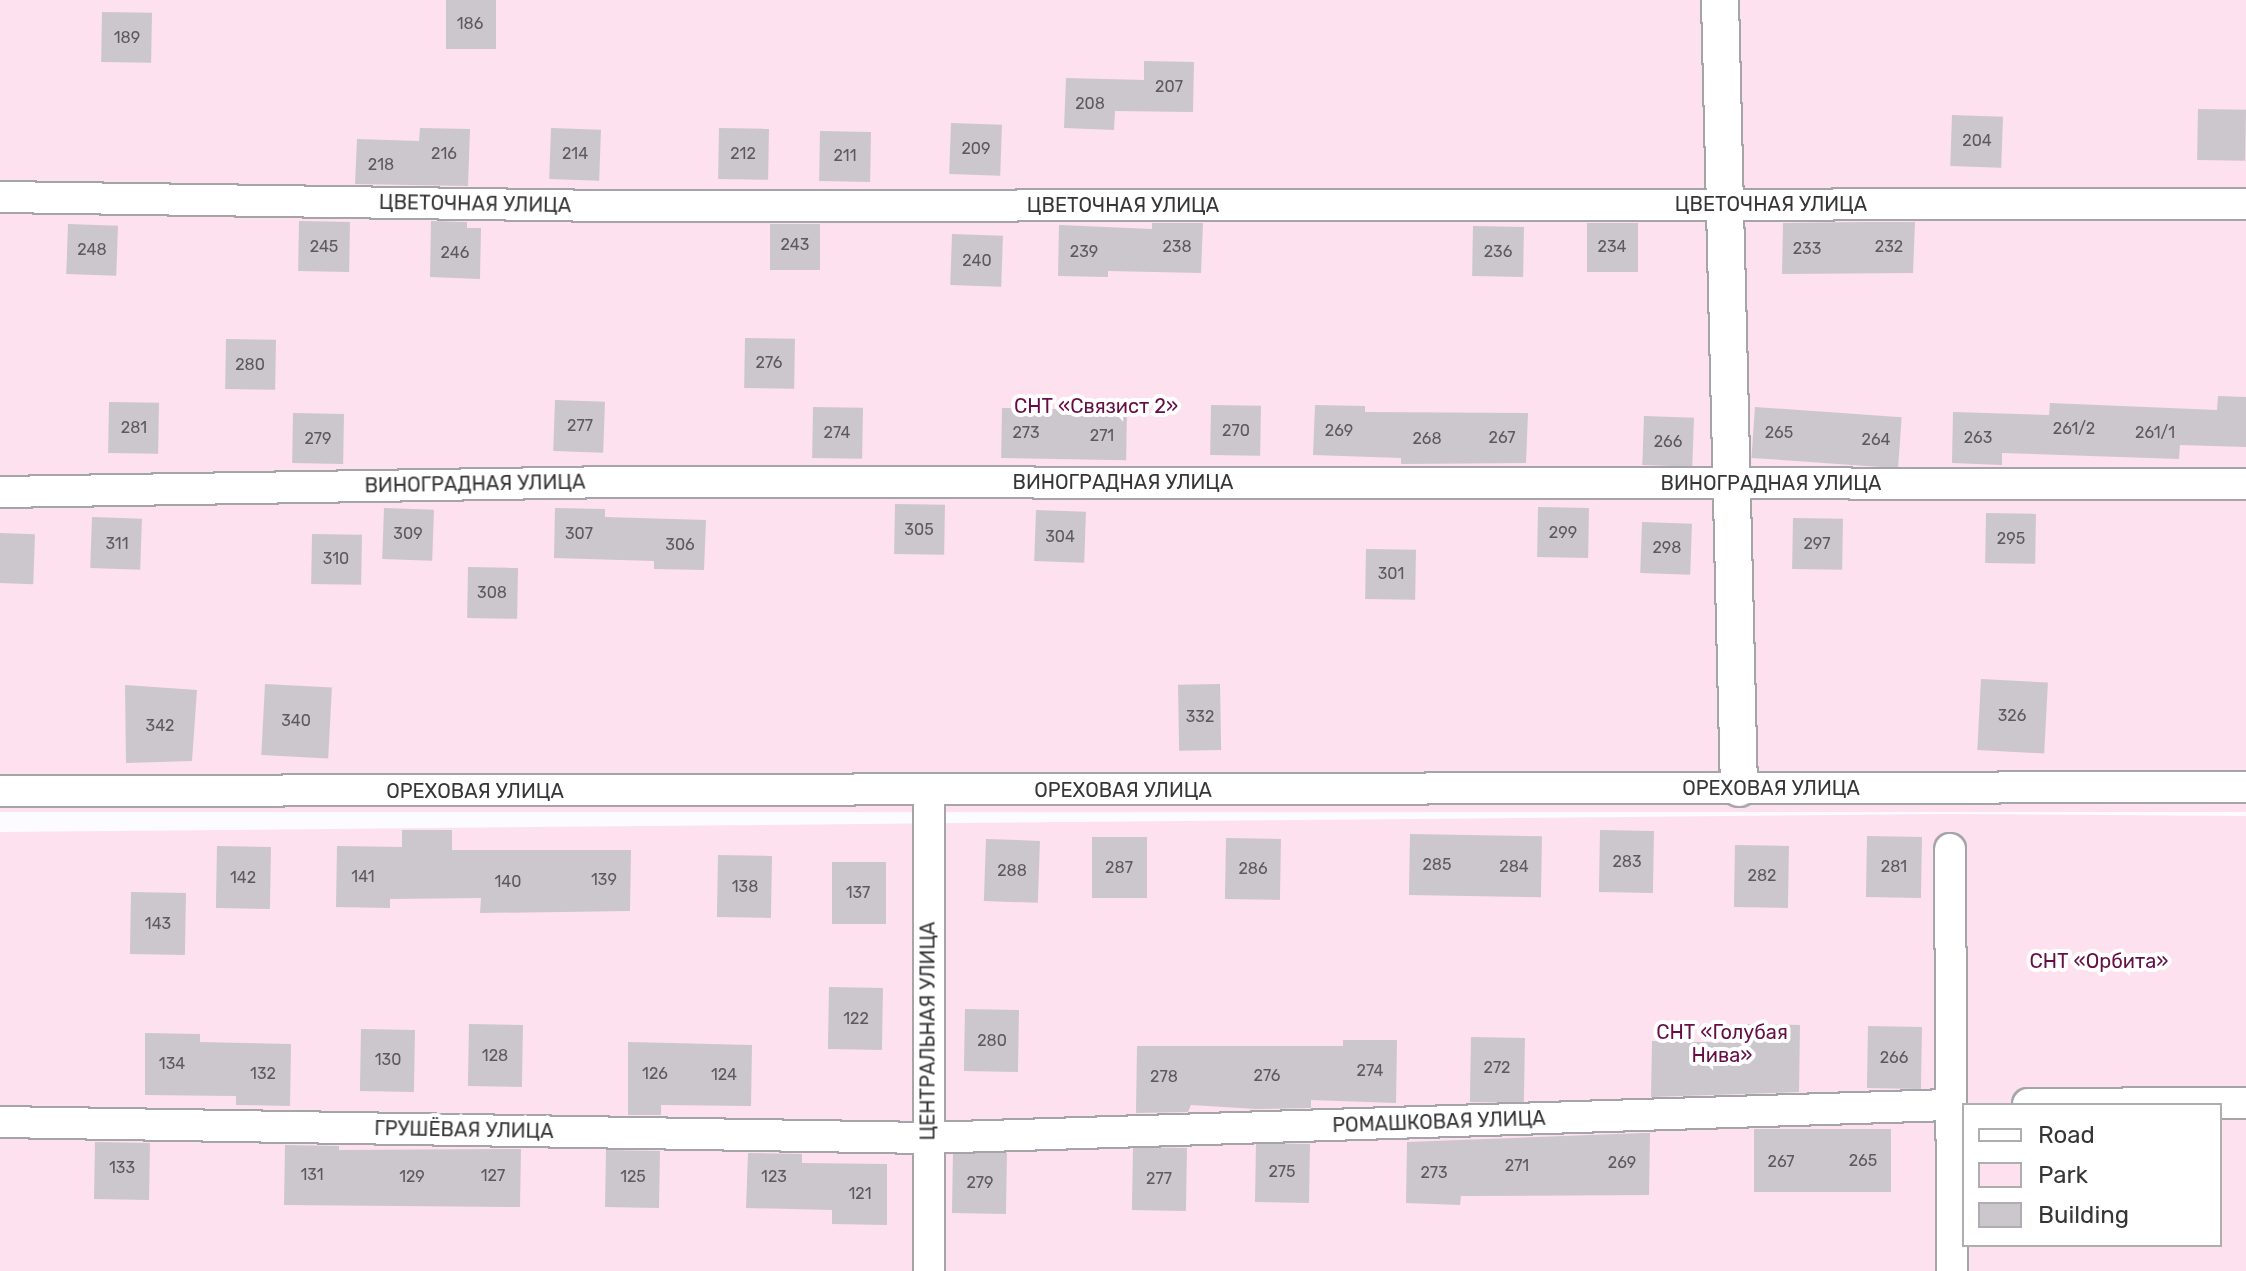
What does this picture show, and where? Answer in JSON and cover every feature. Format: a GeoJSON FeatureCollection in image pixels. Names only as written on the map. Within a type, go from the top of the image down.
{"type":"FeatureCollection","features":[{"type":"Feature","properties":{"kind":"street"},"geometry":{"type":"LineString","coordinates":[[1720,0],[1739,788]]}},
{"type":"Feature","properties":{"kind":"street","name":"ЦВЕТОЧНАЯ УЛИЦА"},"geometry":{"type":"LineString","coordinates":[[0,197],[610,206],[2246,204]]}},
{"type":"Feature","properties":{"kind":"street","name":"ВИНОГРАДНАЯ УЛИЦА"},"geometry":{"type":"LineString","coordinates":[[0,492],[615,482],[2246,484]]}},
{"type":"Feature","properties":{"kind":"street","name":"ОРЕХОВАЯ УЛИЦА"},"geometry":{"type":"LineString","coordinates":[[0,791],[2246,787]]}},
{"type":"Feature","properties":{"kind":"street","name":"ЦЕНТРАЛЬНАЯ УЛИЦА"},"geometry":{"type":"LineString","coordinates":[[929,791],[929,1271]]}},
{"type":"Feature","properties":{"kind":"street"},"geometry":{"type":"LineString","coordinates":[[1950,849],[1952,1271]]}},
{"type":"Feature","properties":{"kind":"street"},"geometry":{"type":"LineString","coordinates":[[2222,1103],[2246,1103]]}},
{"type":"Feature","properties":{"kind":"street","name":"РОМАШКОВАЯ УЛИЦА"},"geometry":{"type":"LineString","coordinates":[[927,1138],[1951,1105]]}},
{"type":"Feature","properties":{"kind":"street","name":"ГРУШЁВАЯ УЛИЦА"},"geometry":{"type":"LineString","coordinates":[[0,1122],[927,1138]]}},
{"type":"Feature","properties":{"kind":"green space","name":"СНТ «Связист 2»"},"geometry":{"type":"Polygon","coordinates":[[[0,0],[2246,0],[2246,812],[0,812],[0,0]]]}},
{"type":"Feature","properties":{"kind":"green space","name":"СНТ «Голубая Нива»"},"geometry":{"type":"Polygon","coordinates":[[[1945,814],[2246,816],[2246,1271],[0,1271],[0,832],[1945,814]]]}},
{"type":"Feature","properties":{"kind":"building"},"geometry":{"type":"Polygon","coordinates":[[[446,0],[496,0],[496,49],[446,49],[446,0]]]}},
{"type":"Feature","properties":{"kind":"building"},"geometry":{"type":"Polygon","coordinates":[[[102,12],[152,13],[151,63],[101,62],[102,12]]]}},
{"type":"Feature","properties":{"kind":"building"},"geometry":{"type":"Polygon","coordinates":[[[1144,61],[1194,62],[1193,112],[1115,111],[1114,130],[1064,128],[1066,78],[1144,80],[1144,61]]]}},
{"type":"Feature","properties":{"kind":"building"},"geometry":{"type":"Polygon","coordinates":[[[2198,109],[2246,110],[2245,161],[2197,160],[2198,109]]]}},
{"type":"Feature","properties":{"kind":"building"},"geometry":{"type":"Polygon","coordinates":[[[1952,115],[2003,117],[2001,168],[1950,166],[1952,115]]]}},
{"type":"Feature","properties":{"kind":"building"},"geometry":{"type":"Polygon","coordinates":[[[951,123],[1002,125],[1000,176],[949,174],[951,123]]]}},
{"type":"Feature","properties":{"kind":"building"},"geometry":{"type":"Polygon","coordinates":[[[420,128],[470,129],[468,186],[355,184],[357,139],[419,141],[420,128]]]}},
{"type":"Feature","properties":{"kind":"building"},"geometry":{"type":"Polygon","coordinates":[[[551,128],[601,130],[599,181],[549,179],[551,128]]]}},
{"type":"Feature","properties":{"kind":"building"},"geometry":{"type":"Polygon","coordinates":[[[719,128],[769,129],[768,180],[718,179],[719,128]]]}},
{"type":"Feature","properties":{"kind":"building"},"geometry":{"type":"Polygon","coordinates":[[[820,131],[871,132],[870,182],[819,181],[820,131]]]}},
{"type":"Feature","properties":{"kind":"building"},"geometry":{"type":"Polygon","coordinates":[[[299,221],[350,222],[349,272],[298,271],[299,221]]]}},
{"type":"Feature","properties":{"kind":"building"},"geometry":{"type":"Polygon","coordinates":[[[431,221],[467,222],[467,228],[481,228],[480,279],[430,277],[431,221]]]}},
{"type":"Feature","properties":{"kind":"building"},"geometry":{"type":"Polygon","coordinates":[[[1915,222],[1913,273],[1782,274],[1783,223],[1915,222]]]}},
{"type":"Feature","properties":{"kind":"building"},"geometry":{"type":"Polygon","coordinates":[[[1152,223],[1203,223],[1201,273],[1108,271],[1108,277],[1058,276],[1059,225],[1152,229],[1152,223]]]}},
{"type":"Feature","properties":{"kind":"building"},"geometry":{"type":"Polygon","coordinates":[[[1587,223],[1638,223],[1638,272],[1587,272],[1587,223]]]}},
{"type":"Feature","properties":{"kind":"building"},"geometry":{"type":"Polygon","coordinates":[[[68,224],[118,226],[116,276],[66,274],[68,224]]]}},
{"type":"Feature","properties":{"kind":"building"},"geometry":{"type":"Polygon","coordinates":[[[770,224],[820,224],[820,270],[770,270],[770,224]]]}},
{"type":"Feature","properties":{"kind":"building"},"geometry":{"type":"Polygon","coordinates":[[[1473,226],[1524,227],[1523,277],[1472,276],[1473,226]]]}},
{"type":"Feature","properties":{"kind":"building"},"geometry":{"type":"Polygon","coordinates":[[[952,234],[1003,236],[1001,287],[950,285],[952,234]]]}},
{"type":"Feature","properties":{"kind":"building"},"geometry":{"type":"Polygon","coordinates":[[[745,338],[795,339],[794,389],[744,388],[745,338]]]}},
{"type":"Feature","properties":{"kind":"building"},"geometry":{"type":"Polygon","coordinates":[[[226,339],[276,340],[275,390],[225,389],[226,339]]]}},
{"type":"Feature","properties":{"kind":"building"},"geometry":{"type":"Polygon","coordinates":[[[2218,396],[2246,397],[2246,447],[2180,445],[2179,459],[2002,453],[2002,465],[1952,463],[1953,412],[2049,415],[2050,403],[2217,410],[2218,396]]]}},
{"type":"Feature","properties":{"kind":"building"},"geometry":{"type":"Polygon","coordinates":[[[555,400],[605,402],[603,453],[553,451],[555,400]]]}},
{"type":"Feature","properties":{"kind":"building"},"geometry":{"type":"Polygon","coordinates":[[[109,402],[159,403],[158,454],[108,453],[109,402]]]}},
{"type":"Feature","properties":{"kind":"building"},"geometry":{"type":"Polygon","coordinates":[[[1211,405],[1261,406],[1260,456],[1210,455],[1211,405]]]}},
{"type":"Feature","properties":{"kind":"building"},"geometry":{"type":"Polygon","coordinates":[[[1315,405],[1365,406],[1365,412],[1528,413],[1526,463],[1401,464],[1401,458],[1313,455],[1315,405]]]}},
{"type":"Feature","properties":{"kind":"building"},"geometry":{"type":"Polygon","coordinates":[[[813,407],[863,408],[862,459],[812,458],[813,407]]]}},
{"type":"Feature","properties":{"kind":"building"},"geometry":{"type":"Polygon","coordinates":[[[1755,407],[1902,417],[1898,468],[1751,458],[1755,407]]]}},
{"type":"Feature","properties":{"kind":"building"},"geometry":{"type":"Polygon","coordinates":[[[1002,408],[1127,410],[1126,460],[1001,458],[1002,408]]]}},
{"type":"Feature","properties":{"kind":"building"},"geometry":{"type":"Polygon","coordinates":[[[293,413],[344,414],[343,464],[292,463],[293,413]]]}},
{"type":"Feature","properties":{"kind":"building"},"geometry":{"type":"Polygon","coordinates":[[[1644,416],[1694,418],[1692,467],[1642,465],[1644,416]]]}},
{"type":"Feature","properties":{"kind":"building"},"geometry":{"type":"Polygon","coordinates":[[[895,504],[945,505],[944,555],[894,554],[895,504]]]}},
{"type":"Feature","properties":{"kind":"building"},"geometry":{"type":"Polygon","coordinates":[[[1538,507],[1589,508],[1588,558],[1537,557],[1538,507]]]}},
{"type":"Feature","properties":{"kind":"building"},"geometry":{"type":"Polygon","coordinates":[[[384,508],[434,510],[432,561],[382,559],[384,508]]]}},
{"type":"Feature","properties":{"kind":"building"},"geometry":{"type":"Polygon","coordinates":[[[555,508],[605,509],[605,517],[706,520],[704,570],[654,569],[654,561],[554,558],[555,508]]]}},
{"type":"Feature","properties":{"kind":"building"},"geometry":{"type":"Polygon","coordinates":[[[1036,510],[1086,512],[1084,563],[1034,561],[1036,510]]]}},
{"type":"Feature","properties":{"kind":"building"},"geometry":{"type":"Polygon","coordinates":[[[1986,513],[2036,514],[2035,564],[1985,563],[1986,513]]]}},
{"type":"Feature","properties":{"kind":"building"},"geometry":{"type":"Polygon","coordinates":[[[92,517],[142,519],[140,570],[90,568],[92,517]]]}},
{"type":"Feature","properties":{"kind":"building"},"geometry":{"type":"Polygon","coordinates":[[[1793,518],[1843,519],[1842,570],[1792,569],[1793,518]]]}},
{"type":"Feature","properties":{"kind":"building"},"geometry":{"type":"Polygon","coordinates":[[[1642,522],[1692,524],[1690,575],[1640,573],[1642,522]]]}},
{"type":"Feature","properties":{"kind":"building"},"geometry":{"type":"Polygon","coordinates":[[[0,533],[35,534],[33,584],[0,583],[0,533]]]}},
{"type":"Feature","properties":{"kind":"building"},"geometry":{"type":"Polygon","coordinates":[[[312,534],[362,535],[361,585],[311,584],[312,534]]]}},
{"type":"Feature","properties":{"kind":"building"},"geometry":{"type":"Polygon","coordinates":[[[1366,549],[1416,550],[1415,600],[1365,599],[1366,549]]]}},
{"type":"Feature","properties":{"kind":"building"},"geometry":{"type":"Polygon","coordinates":[[[468,567],[518,568],[517,619],[467,618],[468,567]]]}},
{"type":"Feature","properties":{"kind":"building"},"geometry":{"type":"Polygon","coordinates":[[[1981,679],[2048,683],[2044,753],[1977,750],[1981,679]]]}},
{"type":"Feature","properties":{"kind":"building"},"geometry":{"type":"Polygon","coordinates":[[[265,684],[332,688],[328,758],[261,755],[265,684]]]}},
{"type":"Feature","properties":{"kind":"building"},"geometry":{"type":"Polygon","coordinates":[[[1220,684],[1221,750],[1179,751],[1178,685],[1220,684]]]}},
{"type":"Feature","properties":{"kind":"building"},"geometry":{"type":"Polygon","coordinates":[[[125,685],[197,690],[192,761],[126,763],[125,685]]]}},
{"type":"Feature","properties":{"kind":"building"},"geometry":{"type":"Polygon","coordinates":[[[402,830],[452,830],[452,850],[631,850],[630,911],[480,913],[481,898],[390,899],[390,908],[336,907],[337,846],[402,847],[402,830]]]}},
{"type":"Feature","properties":{"kind":"building"},"geometry":{"type":"Polygon","coordinates":[[[1600,830],[1654,831],[1653,893],[1599,892],[1600,830]]]}},
{"type":"Feature","properties":{"kind":"building"},"geometry":{"type":"Polygon","coordinates":[[[1410,834],[1542,836],[1541,897],[1409,895],[1410,834]]]}},
{"type":"Feature","properties":{"kind":"building"},"geometry":{"type":"Polygon","coordinates":[[[1867,836],[1922,837],[1921,898],[1866,897],[1867,836]]]}},
{"type":"Feature","properties":{"kind":"building"},"geometry":{"type":"Polygon","coordinates":[[[1092,837],[1147,837],[1147,898],[1092,898],[1092,837]]]}},
{"type":"Feature","properties":{"kind":"building"},"geometry":{"type":"Polygon","coordinates":[[[1226,838],[1281,839],[1280,900],[1225,899],[1226,838]]]}},
{"type":"Feature","properties":{"kind":"building"},"geometry":{"type":"Polygon","coordinates":[[[986,839],[1040,841],[1038,903],[984,901],[986,839]]]}},
{"type":"Feature","properties":{"kind":"building"},"geometry":{"type":"Polygon","coordinates":[[[1735,845],[1789,846],[1788,908],[1734,907],[1735,845]]]}},
{"type":"Feature","properties":{"kind":"building"},"geometry":{"type":"Polygon","coordinates":[[[217,846],[271,847],[270,909],[216,908],[217,846]]]}},
{"type":"Feature","properties":{"kind":"building"},"geometry":{"type":"Polygon","coordinates":[[[718,855],[772,856],[771,918],[717,917],[718,855]]]}},
{"type":"Feature","properties":{"kind":"building"},"geometry":{"type":"Polygon","coordinates":[[[832,862],[886,862],[886,924],[832,924],[832,862]]]}},
{"type":"Feature","properties":{"kind":"building"},"geometry":{"type":"Polygon","coordinates":[[[131,892],[186,893],[185,955],[130,954],[131,892]]]}},
{"type":"Feature","properties":{"kind":"building"},"geometry":{"type":"Polygon","coordinates":[[[829,987],[883,988],[882,1050],[828,1049],[829,987]]]}},
{"type":"Feature","properties":{"kind":"building"},"geometry":{"type":"Polygon","coordinates":[[[965,1009],[1019,1010],[1018,1072],[964,1071],[965,1009]]]}},
{"type":"Feature","properties":{"kind":"building"},"geometry":{"type":"Polygon","coordinates":[[[469,1024],[523,1025],[522,1087],[468,1086],[469,1024]]]}},
{"type":"Feature","properties":{"kind":"building"},"geometry":{"type":"Polygon","coordinates":[[[1746,1024],[1800,1025],[1799,1092],[1651,1097],[1652,1041],[1745,1043],[1746,1024]]]}},
{"type":"Feature","properties":{"kind":"building"},"geometry":{"type":"Polygon","coordinates":[[[1868,1026],[1922,1027],[1921,1089],[1867,1088],[1868,1026]]]}},
{"type":"Feature","properties":{"kind":"building"},"geometry":{"type":"Polygon","coordinates":[[[361,1029],[415,1030],[414,1092],[360,1091],[361,1029]]]}},
{"type":"Feature","properties":{"kind":"building"},"geometry":{"type":"Polygon","coordinates":[[[145,1033],[200,1034],[200,1042],[291,1044],[290,1106],[236,1105],[236,1096],[145,1095],[145,1033]]]}},
{"type":"Feature","properties":{"kind":"building"},"geometry":{"type":"Polygon","coordinates":[[[1471,1037],[1525,1038],[1524,1103],[1470,1102],[1471,1037]]]}},
{"type":"Feature","properties":{"kind":"building"},"geometry":{"type":"Polygon","coordinates":[[[1343,1040],[1397,1040],[1396,1103],[1311,1100],[1311,1108],[1191,1105],[1188,1112],[1136,1113],[1137,1046],[1343,1046],[1343,1040]]]}},
{"type":"Feature","properties":{"kind":"building"},"geometry":{"type":"Polygon","coordinates":[[[628,1042],[752,1045],[751,1106],[661,1105],[661,1115],[628,1115],[628,1042]]]}},
{"type":"Feature","properties":{"kind":"building"},"geometry":{"type":"Polygon","coordinates":[[[1754,1129],[1891,1129],[1891,1192],[1754,1192],[1754,1129]]]}},
{"type":"Feature","properties":{"kind":"building"},"geometry":{"type":"Polygon","coordinates":[[[1650,1133],[1649,1195],[1461,1196],[1460,1205],[1406,1203],[1407,1142],[1650,1133]]]}},
{"type":"Feature","properties":{"kind":"building"},"geometry":{"type":"Polygon","coordinates":[[[95,1142],[150,1143],[149,1200],[94,1199],[95,1142]]]}},
{"type":"Feature","properties":{"kind":"building"},"geometry":{"type":"Polygon","coordinates":[[[1256,1143],[1310,1144],[1309,1203],[1255,1202],[1256,1143]]]}},
{"type":"Feature","properties":{"kind":"building"},"geometry":{"type":"Polygon","coordinates":[[[285,1145],[339,1146],[339,1150],[521,1149],[520,1207],[284,1205],[285,1145]]]}},
{"type":"Feature","properties":{"kind":"building"},"geometry":{"type":"Polygon","coordinates":[[[1133,1147],[1187,1148],[1186,1211],[1132,1210],[1133,1147]]]}},
{"type":"Feature","properties":{"kind":"building"},"geometry":{"type":"Polygon","coordinates":[[[606,1150],[660,1151],[659,1208],[605,1207],[606,1150]]]}},
{"type":"Feature","properties":{"kind":"building"},"geometry":{"type":"Polygon","coordinates":[[[953,1152],[1007,1153],[1006,1214],[952,1213],[953,1152]]]}},
{"type":"Feature","properties":{"kind":"building"},"geometry":{"type":"Polygon","coordinates":[[[748,1153],[802,1154],[802,1163],[887,1164],[887,1225],[832,1224],[832,1210],[746,1208],[748,1153]]]}},
{"type":"Feature","properties":{"kind":"park label","name":"СНТ «Орбита»"},"geometry":{"type":"Point","coordinates":[2099,961]}}]}
